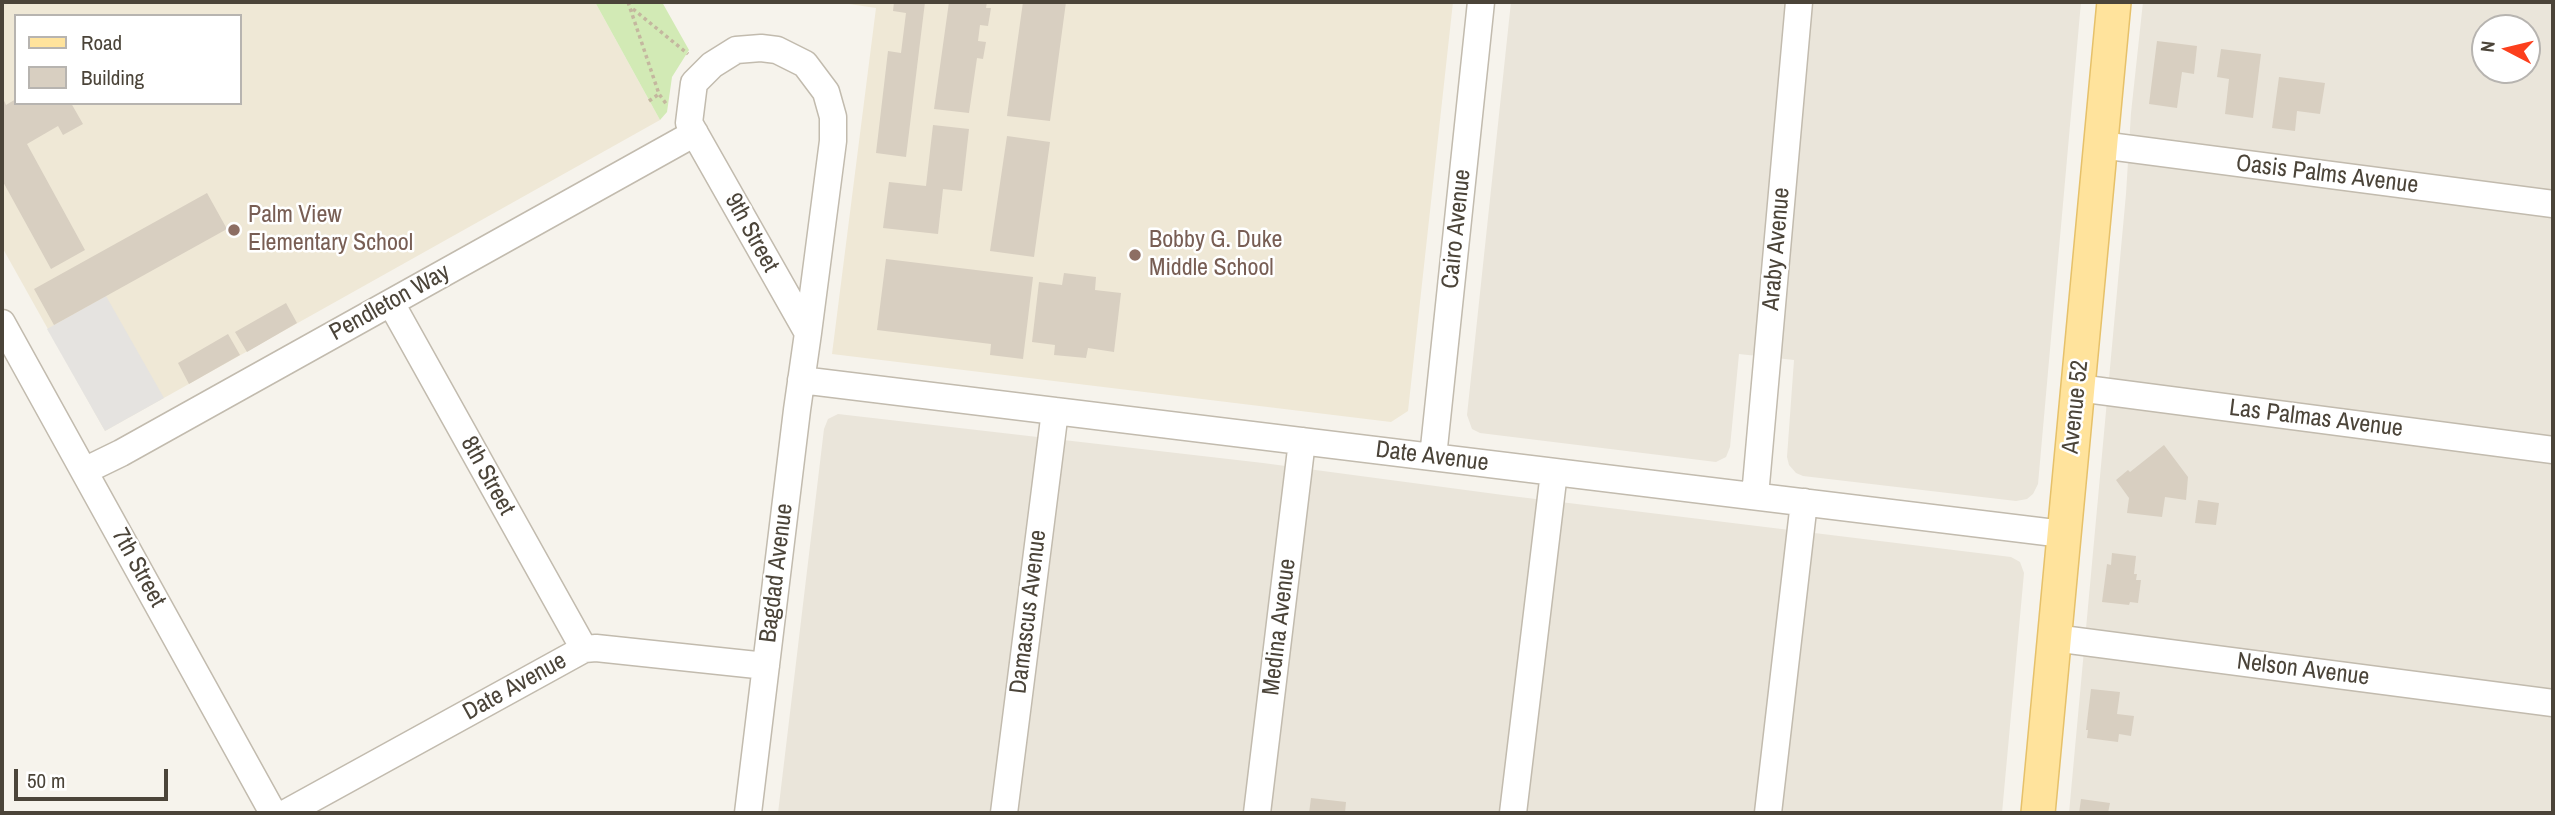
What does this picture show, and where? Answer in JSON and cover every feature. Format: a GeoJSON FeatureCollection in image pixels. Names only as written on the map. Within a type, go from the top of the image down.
{"type":"FeatureCollection","features":[{"type":"Feature","properties":{"kind":"main road","name":"Avenue 52"},"geometry":{"type":"LineString","coordinates":[[2038,813],[2114,2]]}},
{"type":"Feature","properties":{"kind":"street","name":"Cairo Avenue"},"geometry":{"type":"LineString","coordinates":[[1433,457],[1481,2]]}},
{"type":"Feature","properties":{"kind":"street","name":"Araby Avenue"},"geometry":{"type":"LineString","coordinates":[[1755,496],[1799,2]]}},
{"type":"Feature","properties":{"kind":"street","name":"Bagdad Avenue"},"geometry":{"type":"LineString","coordinates":[[695,133],[689,123],[694,83],[712,65],[736,50],[777,50],[805,64],[826,92],[833,117],[833,141],[748,813]]}},
{"type":"Feature","properties":{"kind":"street","name":"Pendleton Way"},"geometry":{"type":"LineString","coordinates":[[84,471],[695,133]]}},
{"type":"Feature","properties":{"kind":"street","name":"9th Street"},"geometry":{"type":"LineString","coordinates":[[695,133],[808,333]]}},
{"type":"Feature","properties":{"kind":"street","name":"Oasis Palms Avenue"},"geometry":{"type":"LineString","coordinates":[[2101,145],[2553,204]]}},
{"type":"Feature","properties":{"kind":"street","name":"8th Street"},"geometry":{"type":"LineString","coordinates":[[391,303],[584,649]]}},
{"type":"Feature","properties":{"kind":"street","name":"7th Street"},"geometry":{"type":"LineString","coordinates":[[2,323],[273,813]]}},
{"type":"Feature","properties":{"kind":"street","name":"Date Avenue"},"geometry":{"type":"LineString","coordinates":[[801,380],[2063,534]]}},
{"type":"Feature","properties":{"kind":"street","name":"Las Palmas Avenue"},"geometry":{"type":"LineString","coordinates":[[2078,388],[2553,450]]}},
{"type":"Feature","properties":{"kind":"street","name":"Damascus Avenue"},"geometry":{"type":"LineString","coordinates":[[1004,813],[1055,411]]}},
{"type":"Feature","properties":{"kind":"street","name":"Medina Avenue"},"geometry":{"type":"LineString","coordinates":[[1258,813],[1302,441]]}},
{"type":"Feature","properties":{"kind":"street"},"geometry":{"type":"LineString","coordinates":[[1513,813],[1554,472]]}},
{"type":"Feature","properties":{"kind":"street"},"geometry":{"type":"LineString","coordinates":[[1768,813],[1804,502]]}},
{"type":"Feature","properties":{"kind":"street","name":"Nelson Avenue"},"geometry":{"type":"LineString","coordinates":[[2054,638],[2553,703]]}},
{"type":"Feature","properties":{"kind":"street","name":"Date Avenue"},"geometry":{"type":"LineString","coordinates":[[286,813],[584,649],[596,648],[766,666]]}},
{"type":"Feature","properties":{"kind":"path"},"geometry":{"type":"LineString","coordinates":[[628,2],[659,94],[667,105]]}},
{"type":"Feature","properties":{"kind":"path"},"geometry":{"type":"LineString","coordinates":[[631,7],[688,54]]}},
{"type":"Feature","properties":{"kind":"path"},"geometry":{"type":"LineString","coordinates":[[649,101],[659,94]]}},
{"type":"Feature","properties":{"kind":"shaded area","name":"Palm View Elementary School"},"geometry":{"type":"Polygon","coordinates":[[[2,2],[595,2],[660,120],[105,431],[2,247],[2,2]]]}},
{"type":"Feature","properties":{"kind":"shaded area","name":"Bobby G. Duke Middle School"},"geometry":{"type":"Polygon","coordinates":[[[849,2],[1453,2],[1408,411],[1391,422],[832,354],[876,8],[849,2]]]}},
{"type":"Feature","properties":{"kind":"shaded area"},"geometry":{"type":"Polygon","coordinates":[[[1511,2],[2081,2],[2038,484],[2033,494],[2027,499],[2016,501],[1796,473],[1789,465],[1787,457],[1794,360],[1739,354],[1730,447],[1726,457],[1716,462],[1480,433],[1472,429],[1467,415],[1511,2]]]}},
{"type":"Feature","properties":{"kind":"shaded area"},"geometry":{"type":"Polygon","coordinates":[[[2143,2],[2553,2],[2553,813],[2069,813],[2126,194],[2131,113],[2143,2]]]}},
{"type":"Feature","properties":{"kind":"shaded area"},"geometry":{"type":"Polygon","coordinates":[[[106,296],[164,398],[105,431],[47,329],[106,296]]]}},
{"type":"Feature","properties":{"kind":"shaded area"},"geometry":{"type":"Polygon","coordinates":[[[838,414],[1263,463],[2011,557],[2020,562],[2024,573],[2002,813],[778,813],[824,429],[828,419],[838,414]]]}},
{"type":"Feature","properties":{"kind":"green space"},"geometry":{"type":"Polygon","coordinates":[[[595,2],[662,2],[689,50],[672,77],[667,112],[660,120],[595,2]]]}},
{"type":"Feature","properties":{"kind":"building"},"geometry":{"type":"Polygon","coordinates":[[[894,2],[925,2],[906,157],[876,153],[888,51],[901,53],[906,13],[893,11],[894,2]]]}},
{"type":"Feature","properties":{"kind":"building"},"geometry":{"type":"Polygon","coordinates":[[[949,2],[987,2],[986,8],[991,8],[988,26],[980,25],[978,41],[986,42],[983,59],[977,58],[969,113],[934,109],[949,2]]]}},
{"type":"Feature","properties":{"kind":"building"},"geometry":{"type":"Polygon","coordinates":[[[1023,2],[1066,2],[1050,121],[1007,116],[1023,2]]]}},
{"type":"Feature","properties":{"kind":"building"},"geometry":{"type":"Polygon","coordinates":[[[2157,41],[2197,46],[2194,74],[2182,72],[2177,108],[2149,104],[2157,41]]]}},
{"type":"Feature","properties":{"kind":"building"},"geometry":{"type":"Polygon","coordinates":[[[2221,49],[2261,54],[2253,118],[2225,114],[2229,79],[2217,77],[2221,49]]]}},
{"type":"Feature","properties":{"kind":"building"},"geometry":{"type":"Polygon","coordinates":[[[2279,77],[2325,83],[2320,114],[2297,111],[2295,131],[2272,128],[2279,77]]]}},
{"type":"Feature","properties":{"kind":"building"},"geometry":{"type":"Polygon","coordinates":[[[2,96],[6,105],[14,100],[14,105],[72,105],[83,124],[63,135],[58,126],[27,144],[85,250],[51,269],[2,180],[2,96]]]}},
{"type":"Feature","properties":{"kind":"building"},"geometry":{"type":"Polygon","coordinates":[[[933,125],[969,129],[962,191],[943,189],[938,234],[883,228],[889,182],[926,186],[933,125]]]}},
{"type":"Feature","properties":{"kind":"building"},"geometry":{"type":"Polygon","coordinates":[[[1007,136],[1050,142],[1034,257],[990,251],[1007,136]]]}},
{"type":"Feature","properties":{"kind":"building"},"geometry":{"type":"Polygon","coordinates":[[[207,193],[227,229],[54,325],[34,289],[207,193]]]}},
{"type":"Feature","properties":{"kind":"building"},"geometry":{"type":"Polygon","coordinates":[[[886,259],[1033,277],[1023,359],[990,355],[991,344],[877,330],[886,259]]]}},
{"type":"Feature","properties":{"kind":"building"},"geometry":{"type":"Polygon","coordinates":[[[1064,273],[1096,277],[1095,290],[1121,293],[1114,352],[1088,348],[1086,358],[1054,355],[1055,345],[1032,342],[1039,282],[1062,285],[1064,273]]]}},
{"type":"Feature","properties":{"kind":"building"},"geometry":{"type":"Polygon","coordinates":[[[286,303],[297,323],[247,352],[235,332],[286,303]]]}},
{"type":"Feature","properties":{"kind":"building"},"geometry":{"type":"Polygon","coordinates":[[[228,334],[240,355],[189,384],[178,363],[228,334]]]}},
{"type":"Feature","properties":{"kind":"building"},"geometry":{"type":"Polygon","coordinates":[[[2164,445],[2188,477],[2186,500],[2165,497],[2162,517],[2127,513],[2129,498],[2116,480],[2164,445]]]}},
{"type":"Feature","properties":{"kind":"building"},"geometry":{"type":"Polygon","coordinates":[[[2198,500],[2219,503],[2216,525],[2195,523],[2198,500]]]}},
{"type":"Feature","properties":{"kind":"building"},"geometry":{"type":"Polygon","coordinates":[[[2112,553],[2136,556],[2134,574],[2137,574],[2136,580],[2141,580],[2138,603],[2130,602],[2129,605],[2102,602],[2107,564],[2111,565],[2112,553]]]}},
{"type":"Feature","properties":{"kind":"building"},"geometry":{"type":"Polygon","coordinates":[[[2091,689],[2120,692],[2117,714],[2134,716],[2131,736],[2119,734],[2118,742],[2087,738],[2091,689]]]}},
{"type":"Feature","properties":{"kind":"building"},"geometry":{"type":"Polygon","coordinates":[[[1311,798],[1346,802],[1345,813],[1309,813],[1311,798]]]}},
{"type":"Feature","properties":{"kind":"building"},"geometry":{"type":"Polygon","coordinates":[[[2081,799],[2110,803],[2108,813],[2079,813],[2081,799]]]}},
{"type":"Feature","properties":{"kind":"place","name":"Palm View Elementary School"},"geometry":{"type":"Point","coordinates":[234,230]}},
{"type":"Feature","properties":{"kind":"place","name":"Bobby G. Duke Middle School"},"geometry":{"type":"Point","coordinates":[1135,255]}}]}
